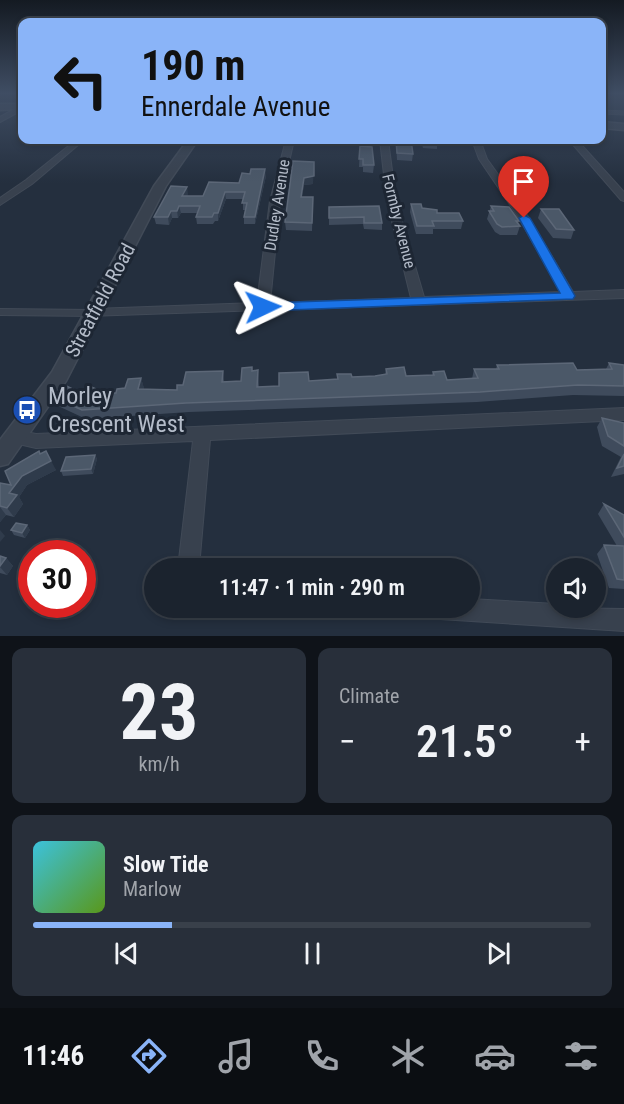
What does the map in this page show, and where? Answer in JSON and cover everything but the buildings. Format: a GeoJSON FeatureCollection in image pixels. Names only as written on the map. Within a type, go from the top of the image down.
{"type":"FeatureCollection","features":[{"type":"Feature","properties":{"kind":"street"},"geometry":{"type":"LineString","coordinates":[[606,125],[624,127]]}},
{"type":"Feature","properties":{"kind":"street"},"geometry":{"type":"LineString","coordinates":[[0,202],[29,182],[75,144]]}},
{"type":"Feature","properties":{"kind":"street","name":"Streatfield Road"},"geometry":{"type":"LineString","coordinates":[[0,457],[59,376],[160,186],[190,144]]}},
{"type":"Feature","properties":{"kind":"street","name":"Dudley Avenue"},"geometry":{"type":"LineString","coordinates":[[263,307],[274,207],[282,164],[289,144]]}},
{"type":"Feature","properties":{"kind":"street","name":"Formby Avenue"},"geometry":{"type":"LineString","coordinates":[[384,144],[384,159],[395,213],[419,302]]}},
{"type":"Feature","properties":{"kind":"street"},"geometry":{"type":"LineString","coordinates":[[477,144],[483,159],[524,218],[569,296]]}},
{"type":"Feature","properties":{"kind":"street"},"geometry":{"type":"LineString","coordinates":[[577,144],[624,198]]}},
{"type":"Feature","properties":{"kind":"street"},"geometry":{"type":"LineString","coordinates":[[93,313],[624,294]]}},
{"type":"Feature","properties":{"kind":"street"},"geometry":{"type":"LineString","coordinates":[[16,437],[36,441],[624,414]]}},
{"type":"Feature","properties":{"kind":"street"},"geometry":{"type":"LineString","coordinates":[[190,558],[202,433]]}},
{"type":"Feature","properties":{"kind":"street"},"geometry":{"type":"LineString","coordinates":[[480,611],[624,620]]}},
{"type":"Feature","properties":{"kind":"lane"},"geometry":{"type":"LineString","coordinates":[[0,312],[93,313]]}},
{"type":"Feature","properties":{"kind":"place","name":"Morley Crescent West"},"geometry":{"type":"Point","coordinates":[27,410]}},
{"type":"Feature","properties":{"kind":"route"},"geometry":{"type":"LineString","coordinates":[[263,307],[569,296],[524,218]]}}]}
